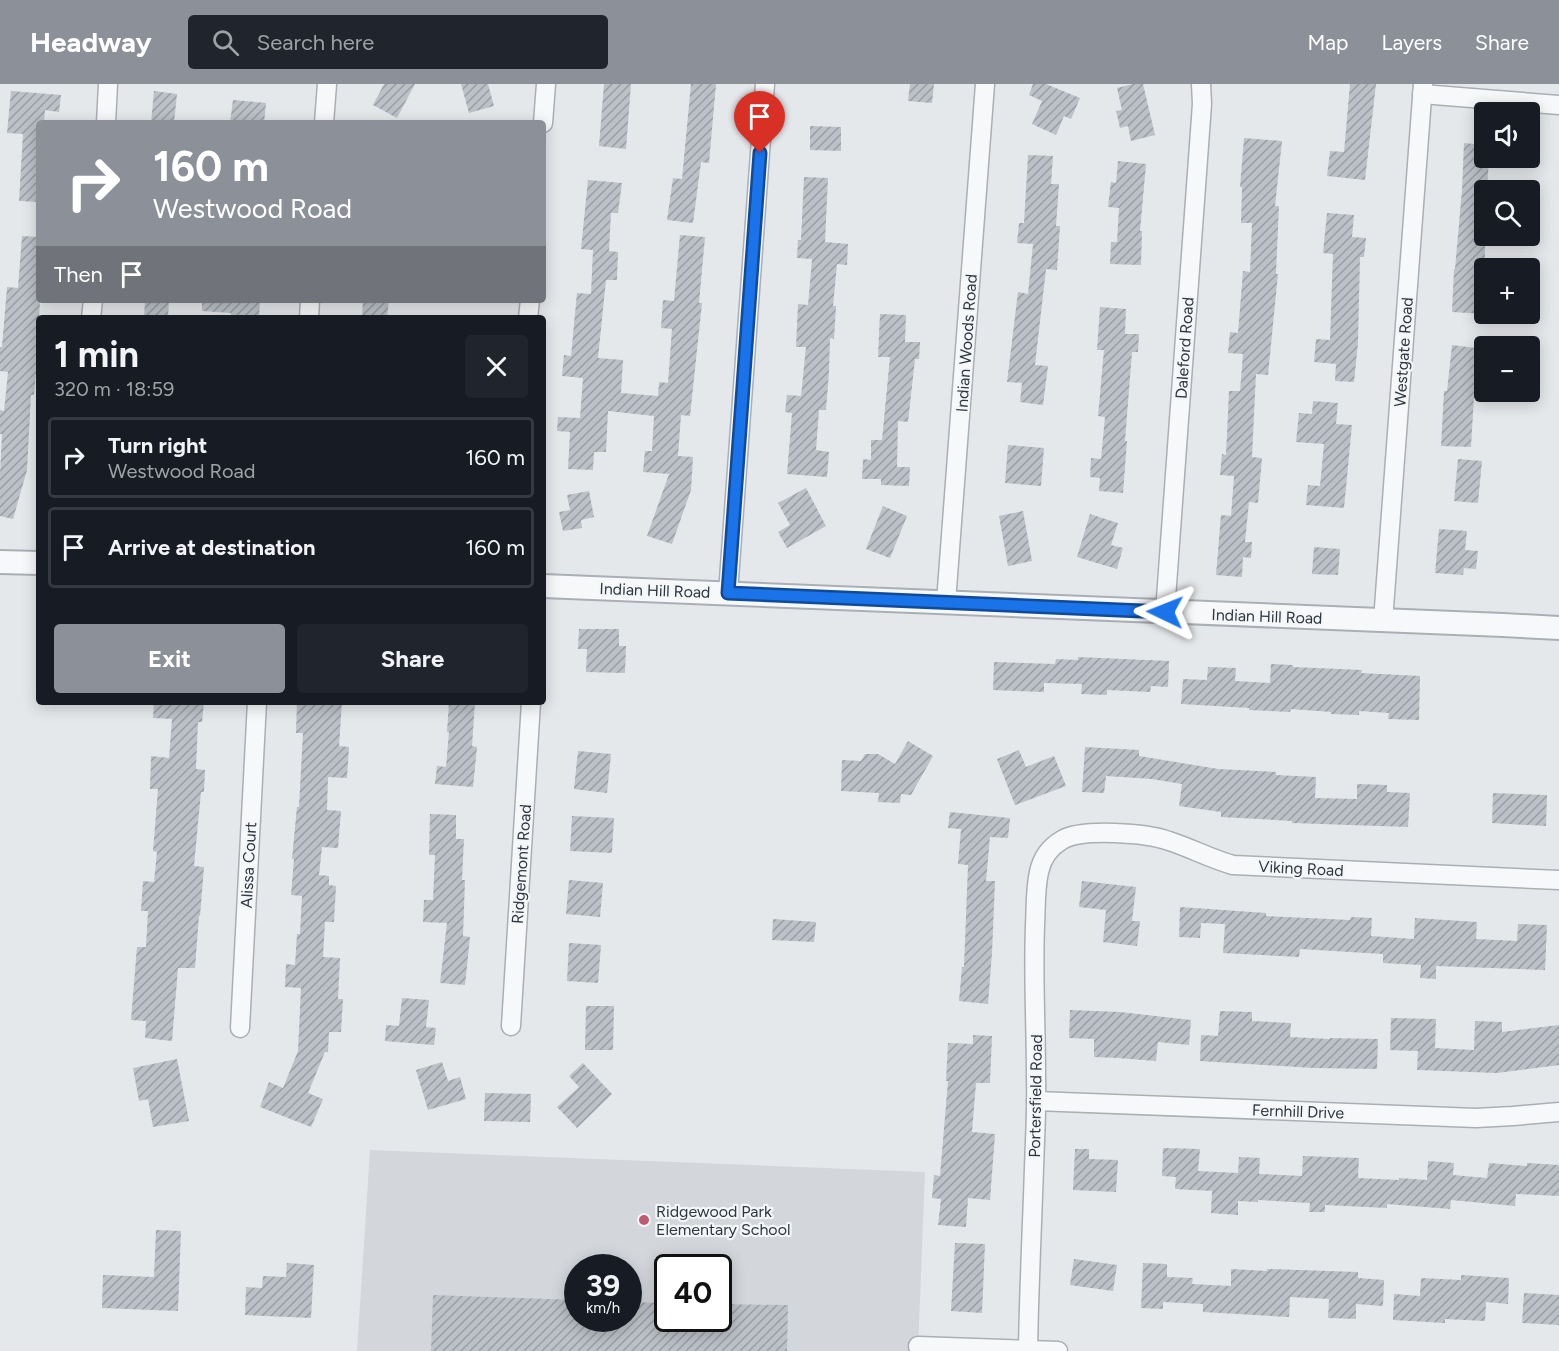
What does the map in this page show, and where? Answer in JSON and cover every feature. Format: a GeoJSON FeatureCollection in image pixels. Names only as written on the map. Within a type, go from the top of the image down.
{"type":"FeatureCollection","features":[{"type":"Feature","properties":{"kind":"street"},"geometry":{"type":"LineString","coordinates":[[106,120],[108,84]]}},
{"type":"Feature","properties":{"kind":"street"},"geometry":{"type":"LineString","coordinates":[[324,120],[327,84]]}},
{"type":"Feature","properties":{"kind":"street"},"geometry":{"type":"LineString","coordinates":[[543,120],[546,84]]}},
{"type":"Feature","properties":{"kind":"street"},"geometry":{"type":"LineString","coordinates":[[728,593],[765,84]]}},
{"type":"Feature","properties":{"kind":"street","name":"Indian Woods Road"},"geometry":{"type":"LineString","coordinates":[[946,602],[985,84]]}},
{"type":"Feature","properties":{"kind":"street","name":"Daleford Road"},"geometry":{"type":"LineString","coordinates":[[1165,612],[1202,104],[1201,84]]}},
{"type":"Feature","properties":{"kind":"street"},"geometry":{"type":"LineString","coordinates":[[1422,89],[1559,105]]}},
{"type":"Feature","properties":{"kind":"street","name":"Westgate Road"},"geometry":{"type":"LineString","coordinates":[[1383,621],[1422,89]]}},
{"type":"Feature","properties":{"kind":"street"},"geometry":{"type":"LineString","coordinates":[[0,562],[36,563]]}},
{"type":"Feature","properties":{"kind":"street","name":"Indian Hill Road"},"geometry":{"type":"LineString","coordinates":[[546,586],[1559,628]]}},
{"type":"Feature","properties":{"kind":"street","name":"Alissa Court"},"geometry":{"type":"LineString","coordinates":[[240,1028],[257,705]]}},
{"type":"Feature","properties":{"kind":"street","name":"Ridgemont Road"},"geometry":{"type":"LineString","coordinates":[[511,1026],[531,705]]}},
{"type":"Feature","properties":{"kind":"street","name":"Viking Road"},"geometry":{"type":"LineString","coordinates":[[1052,847],[1071,835],[1083,833],[1153,836],[1233,865],[1559,880]]}},
{"type":"Feature","properties":{"kind":"street","name":"Portersfield Road"},"geometry":{"type":"LineString","coordinates":[[1028,1349],[1036,1101],[1034,947],[1036,887],[1045,855],[1052,847]]}},
{"type":"Feature","properties":{"kind":"street","name":"Fernhill Drive"},"geometry":{"type":"LineString","coordinates":[[1036,1101],[1476,1118],[1559,1112]]}},
{"type":"Feature","properties":{"kind":"street"},"geometry":{"type":"LineString","coordinates":[[918,1346],[1058,1351]]}},
{"type":"Feature","properties":{"kind":"shaded area","name":"Ridgewood Park Elementary School"},"geometry":{"type":"Polygon","coordinates":[[[370,1150],[925,1172],[918,1351],[357,1351],[370,1150]]]}},
{"type":"Feature","properties":{"kind":"building"},"geometry":{"type":"Polygon","coordinates":[[[384,84],[415,84],[397,118],[373,105],[384,84]]]}},
{"type":"Feature","properties":{"kind":"building"},"geometry":{"type":"Polygon","coordinates":[[[461,84],[488,84],[494,106],[469,113],[461,84]]]}},
{"type":"Feature","properties":{"kind":"building"},"geometry":{"type":"Polygon","coordinates":[[[604,84],[631,84],[626,149],[599,146],[604,84]]]}},
{"type":"Feature","properties":{"kind":"building"},"geometry":{"type":"Polygon","coordinates":[[[691,84],[716,84],[709,163],[701,162],[693,223],[667,220],[673,178],[682,179],[691,84]]]}},
{"type":"Feature","properties":{"kind":"building"},"geometry":{"type":"Polygon","coordinates":[[[910,84],[934,84],[932,103],[908,101],[910,84]]]}},
{"type":"Feature","properties":{"kind":"building"},"geometry":{"type":"Polygon","coordinates":[[[1033,84],[1046,84],[1080,98],[1071,119],[1064,116],[1056,135],[1032,124],[1042,101],[1029,95],[1033,84]]]}},
{"type":"Feature","properties":{"kind":"building"},"geometry":{"type":"Polygon","coordinates":[[[1143,84],[1155,135],[1131,141],[1128,126],[1120,128],[1116,111],[1122,110],[1117,88],[1143,84]]]}},
{"type":"Feature","properties":{"kind":"building"},"geometry":{"type":"Polygon","coordinates":[[[1350,84],[1376,84],[1365,180],[1327,176],[1330,151],[1344,152],[1350,84]]]}},
{"type":"Feature","properties":{"kind":"building"},"geometry":{"type":"Polygon","coordinates":[[[11,91],[61,95],[59,112],[45,110],[44,120],[36,120],[36,202],[19,201],[23,134],[7,133],[11,91]]]}},
{"type":"Feature","properties":{"kind":"building"},"geometry":{"type":"Polygon","coordinates":[[[154,91],[177,94],[174,120],[151,120],[154,91]]]}},
{"type":"Feature","properties":{"kind":"building"},"geometry":{"type":"Polygon","coordinates":[[[233,100],[266,103],[264,120],[230,120],[233,100]]]}},
{"type":"Feature","properties":{"kind":"building"},"geometry":{"type":"Polygon","coordinates":[[[810,126],[841,127],[841,151],[810,150],[810,126]]]}},
{"type":"Feature","properties":{"kind":"building"},"geometry":{"type":"Polygon","coordinates":[[[1244,138],[1282,141],[1275,206],[1279,206],[1276,274],[1278,274],[1268,375],[1256,374],[1252,457],[1262,458],[1258,503],[1249,502],[1245,542],[1252,542],[1251,558],[1243,557],[1242,577],[1216,575],[1221,515],[1231,516],[1234,476],[1220,475],[1222,454],[1226,455],[1229,391],[1240,391],[1243,354],[1228,353],[1230,332],[1238,333],[1243,271],[1250,272],[1252,223],[1241,223],[1242,187],[1240,187],[1244,138]]]}},
{"type":"Feature","properties":{"kind":"building"},"geometry":{"type":"Polygon","coordinates":[[[1464,143],[1474,144],[1474,168],[1488,168],[1488,180],[1474,180],[1474,246],[1485,246],[1485,258],[1474,258],[1474,313],[1452,312],[1464,143]]]}},
{"type":"Feature","properties":{"kind":"building"},"geometry":{"type":"Polygon","coordinates":[[[1028,155],[1053,156],[1051,184],[1059,184],[1056,226],[1060,226],[1057,270],[1046,269],[1035,365],[1048,366],[1043,405],[1020,402],[1022,383],[1007,382],[1018,292],[1028,294],[1033,244],[1017,243],[1019,223],[1024,223],[1028,155]]]}},
{"type":"Feature","properties":{"kind":"building"},"geometry":{"type":"Polygon","coordinates":[[[1118,161],[1146,164],[1140,231],[1142,231],[1141,265],[1110,264],[1111,242],[1117,242],[1119,208],[1108,207],[1111,182],[1116,183],[1118,161]]]}},
{"type":"Feature","properties":{"kind":"building"},"geometry":{"type":"Polygon","coordinates":[[[804,177],[828,178],[825,242],[848,244],[847,265],[837,264],[833,306],[836,306],[834,339],[830,338],[826,410],[819,410],[816,450],[829,452],[827,477],[787,474],[792,413],[785,412],[787,395],[801,396],[806,347],[796,347],[798,304],[808,305],[812,259],[797,258],[798,240],[801,240],[804,177]]]}},
{"type":"Feature","properties":{"kind":"building"},"geometry":{"type":"Polygon","coordinates":[[[588,180],[622,183],[618,213],[611,213],[609,251],[618,252],[617,280],[606,280],[598,358],[623,360],[621,393],[658,396],[659,382],[668,383],[672,329],[661,328],[663,300],[674,301],[680,235],[705,237],[699,303],[702,303],[690,416],[681,415],[678,456],[693,457],[691,490],[672,544],[647,536],[669,474],[643,472],[645,451],[652,451],[654,416],[608,411],[606,452],[594,452],[593,470],[568,469],[570,432],[557,431],[558,417],[580,418],[583,378],[562,376],[564,355],[571,356],[577,293],[591,294],[593,250],[581,249],[588,180]]]}},
{"type":"Feature","properties":{"kind":"building"},"geometry":{"type":"Polygon","coordinates":[[[1327,213],[1354,215],[1352,237],[1366,238],[1364,257],[1360,257],[1358,343],[1354,382],[1335,381],[1336,364],[1314,362],[1316,339],[1330,340],[1333,254],[1323,253],[1327,213]]]}},
{"type":"Feature","properties":{"kind":"building"},"geometry":{"type":"Polygon","coordinates":[[[22,236],[36,237],[36,303],[40,303],[39,315],[36,315],[36,373],[34,395],[31,395],[27,470],[13,519],[0,516],[2,434],[0,434],[0,410],[4,411],[8,372],[0,371],[0,347],[2,347],[7,287],[18,288],[22,236]]]}},
{"type":"Feature","properties":{"kind":"building"},"geometry":{"type":"Polygon","coordinates":[[[145,303],[169,303],[168,315],[144,315],[145,303]]]}},
{"type":"Feature","properties":{"kind":"building"},"geometry":{"type":"Polygon","coordinates":[[[202,303],[260,303],[259,315],[231,315],[231,313],[202,311],[202,303]]]}},
{"type":"Feature","properties":{"kind":"building"},"geometry":{"type":"Polygon","coordinates":[[[363,303],[389,303],[387,315],[362,315],[363,303]]]}},
{"type":"Feature","properties":{"kind":"building"},"geometry":{"type":"Polygon","coordinates":[[[1100,307],[1126,309],[1125,334],[1139,334],[1138,352],[1132,352],[1123,493],[1099,491],[1100,478],[1090,477],[1091,458],[1101,459],[1105,417],[1098,416],[1104,350],[1097,350],[1100,307]]]}},
{"type":"Feature","properties":{"kind":"building"},"geometry":{"type":"Polygon","coordinates":[[[880,314],[906,315],[905,342],[920,342],[919,359],[915,359],[908,422],[898,421],[897,467],[910,467],[909,486],[881,485],[881,479],[862,479],[863,459],[871,460],[871,440],[882,440],[890,357],[878,357],[880,314]]]}},
{"type":"Feature","properties":{"kind":"building"},"geometry":{"type":"Polygon","coordinates":[[[1452,345],[1474,348],[1471,447],[1441,446],[1444,391],[1447,391],[1452,345]]]}},
{"type":"Feature","properties":{"kind":"building"},"geometry":{"type":"Polygon","coordinates":[[[1313,401],[1338,403],[1336,424],[1352,425],[1344,508],[1306,505],[1308,485],[1320,486],[1324,444],[1296,442],[1299,413],[1312,414],[1313,401]]]}},
{"type":"Feature","properties":{"kind":"building"},"geometry":{"type":"Polygon","coordinates":[[[1008,445],[1044,448],[1041,486],[1005,483],[1008,445]]]}},
{"type":"Feature","properties":{"kind":"building"},"geometry":{"type":"Polygon","coordinates":[[[1458,459],[1482,461],[1478,503],[1454,501],[1458,459]]]}},
{"type":"Feature","properties":{"kind":"building"},"geometry":{"type":"Polygon","coordinates":[[[806,488],[826,526],[787,548],[778,532],[790,525],[778,503],[806,488]]]}},
{"type":"Feature","properties":{"kind":"building"},"geometry":{"type":"Polygon","coordinates":[[[589,491],[594,517],[581,520],[582,528],[563,531],[559,512],[570,510],[567,495],[589,491]]]}},
{"type":"Feature","properties":{"kind":"building"},"geometry":{"type":"Polygon","coordinates":[[[883,506],[907,516],[890,558],[866,549],[883,506]]]}},
{"type":"Feature","properties":{"kind":"building"},"geometry":{"type":"Polygon","coordinates":[[[1023,511],[1032,561],[1008,566],[999,516],[1023,511]]]}},
{"type":"Feature","properties":{"kind":"building"},"geometry":{"type":"Polygon","coordinates":[[[1090,514],[1118,523],[1111,545],[1123,548],[1117,569],[1077,557],[1090,514]]]}},
{"type":"Feature","properties":{"kind":"building"},"geometry":{"type":"Polygon","coordinates":[[[1439,529],[1467,531],[1465,550],[1478,551],[1476,569],[1464,568],[1463,575],[1435,573],[1439,529]]]}},
{"type":"Feature","properties":{"kind":"building"},"geometry":{"type":"Polygon","coordinates":[[[1314,547],[1340,549],[1338,575],[1312,574],[1314,547]]]}},
{"type":"Feature","properties":{"kind":"building"},"geometry":{"type":"Polygon","coordinates":[[[579,629],[619,629],[619,646],[626,646],[625,673],[586,672],[587,649],[578,649],[579,629]]]}},
{"type":"Feature","properties":{"kind":"building"},"geometry":{"type":"Polygon","coordinates":[[[1078,657],[1169,661],[1168,687],[1151,686],[1150,692],[1107,690],[1107,695],[1081,694],[1082,684],[1044,683],[1044,692],[993,690],[994,662],[1055,664],[1056,659],[1078,660],[1078,657]]]}},
{"type":"Feature","properties":{"kind":"building"},"geometry":{"type":"Polygon","coordinates":[[[1271,664],[1420,676],[1419,720],[1388,719],[1389,713],[1359,711],[1359,715],[1331,714],[1331,712],[1291,709],[1290,712],[1181,704],[1183,679],[1207,680],[1208,667],[1236,668],[1235,681],[1270,683],[1271,664]]]}},
{"type":"Feature","properties":{"kind":"building"},"geometry":{"type":"Polygon","coordinates":[[[154,705],[204,705],[202,722],[198,722],[196,769],[205,770],[204,792],[201,792],[194,866],[204,867],[200,916],[195,968],[178,968],[172,1041],[145,1038],[146,1021],[131,1020],[137,947],[146,947],[148,911],[141,911],[143,881],[154,882],[157,852],[153,851],[158,789],[150,789],[151,756],[169,758],[172,719],[153,718],[154,705]]]}},
{"type":"Feature","properties":{"kind":"building"},"geometry":{"type":"Polygon","coordinates":[[[297,705],[342,705],[339,746],[349,747],[347,778],[328,777],[327,810],[341,811],[338,848],[322,847],[319,875],[329,876],[329,885],[336,886],[334,922],[325,922],[323,957],[340,958],[338,999],[343,999],[341,1032],[329,1032],[328,1052],[325,1052],[308,1093],[323,1099],[311,1127],[260,1107],[269,1082],[283,1088],[298,1051],[301,988],[285,987],[286,964],[295,965],[297,934],[300,934],[302,896],[291,895],[303,733],[296,733],[297,705]]]}},
{"type":"Feature","properties":{"kind":"building"},"geometry":{"type":"Polygon","coordinates":[[[449,705],[475,705],[472,746],[477,747],[473,787],[435,784],[437,766],[446,767],[449,732],[447,732],[449,705]]]}},
{"type":"Feature","properties":{"kind":"building"},"geometry":{"type":"Polygon","coordinates":[[[908,741],[933,756],[911,795],[901,794],[900,803],[878,802],[879,793],[841,791],[842,760],[861,761],[865,754],[878,754],[895,764],[908,741]]]}},
{"type":"Feature","properties":{"kind":"building"},"geometry":{"type":"Polygon","coordinates":[[[1085,747],[1139,750],[1139,756],[1218,769],[1316,777],[1315,798],[1357,799],[1357,784],[1387,785],[1387,792],[1410,793],[1408,827],[1292,823],[1292,821],[1221,817],[1221,812],[1179,806],[1182,784],[1152,779],[1106,776],[1104,793],[1082,792],[1085,747]]]}},
{"type":"Feature","properties":{"kind":"building"},"geometry":{"type":"Polygon","coordinates":[[[1019,750],[1026,767],[1054,756],[1066,786],[1015,805],[997,759],[1019,750]]]}},
{"type":"Feature","properties":{"kind":"building"},"geometry":{"type":"Polygon","coordinates":[[[578,751],[611,754],[607,793],[574,789],[578,751]]]}},
{"type":"Feature","properties":{"kind":"building"},"geometry":{"type":"Polygon","coordinates":[[[1493,793],[1547,795],[1546,826],[1492,823],[1493,793]]]}},
{"type":"Feature","properties":{"kind":"building"},"geometry":{"type":"Polygon","coordinates":[[[950,812],[1010,818],[1008,838],[990,837],[986,881],[995,881],[988,1004],[959,1001],[962,967],[964,967],[968,865],[958,864],[961,829],[948,828],[950,812]]]}},
{"type":"Feature","properties":{"kind":"building"},"geometry":{"type":"Polygon","coordinates":[[[430,814],[456,815],[456,839],[464,839],[463,936],[470,937],[465,985],[440,983],[447,923],[423,922],[424,900],[433,900],[435,855],[429,855],[430,814]]]}},
{"type":"Feature","properties":{"kind":"building"},"geometry":{"type":"Polygon","coordinates":[[[572,816],[614,818],[612,853],[570,851],[572,816]]]}},
{"type":"Feature","properties":{"kind":"building"},"geometry":{"type":"Polygon","coordinates":[[[569,880],[603,883],[600,917],[566,914],[569,880]]]}},
{"type":"Feature","properties":{"kind":"building"},"geometry":{"type":"Polygon","coordinates":[[[1082,881],[1136,887],[1132,921],[1140,921],[1137,946],[1103,942],[1106,910],[1079,907],[1082,881]]]}},
{"type":"Feature","properties":{"kind":"building"},"geometry":{"type":"Polygon","coordinates":[[[1180,907],[1266,913],[1266,916],[1350,920],[1351,917],[1372,918],[1371,936],[1414,939],[1415,918],[1477,922],[1476,939],[1517,941],[1518,924],[1547,925],[1545,970],[1436,966],[1436,979],[1420,978],[1421,965],[1383,963],[1383,954],[1300,949],[1299,957],[1223,953],[1225,924],[1201,923],[1200,938],[1179,937],[1180,907]]]}},
{"type":"Feature","properties":{"kind":"building"},"geometry":{"type":"Polygon","coordinates":[[[773,919],[816,922],[814,942],[772,940],[773,919]]]}},
{"type":"Feature","properties":{"kind":"building"},"geometry":{"type":"Polygon","coordinates":[[[569,943],[601,945],[598,983],[567,981],[569,943]]]}},
{"type":"Feature","properties":{"kind":"building"},"geometry":{"type":"Polygon","coordinates":[[[402,998],[429,1000],[426,1027],[436,1028],[434,1045],[385,1041],[386,1025],[399,1026],[402,998]]]}},
{"type":"Feature","properties":{"kind":"building"},"geometry":{"type":"Polygon","coordinates":[[[586,1006],[614,1006],[613,1050],[585,1050],[586,1006]]]}},
{"type":"Feature","properties":{"kind":"building"},"geometry":{"type":"Polygon","coordinates":[[[1070,1010],[1120,1012],[1191,1020],[1189,1045],[1158,1042],[1156,1061],[1094,1057],[1094,1039],[1069,1038],[1070,1010]]]}},
{"type":"Feature","properties":{"kind":"building"},"geometry":{"type":"Polygon","coordinates":[[[1220,1011],[1252,1012],[1252,1021],[1291,1023],[1290,1037],[1378,1039],[1377,1069],[1313,1068],[1200,1061],[1201,1035],[1218,1036],[1220,1011]]]}},
{"type":"Feature","properties":{"kind":"building"},"geometry":{"type":"Polygon","coordinates":[[[1391,1018],[1436,1019],[1435,1048],[1474,1050],[1475,1021],[1502,1022],[1502,1032],[1559,1025],[1559,1065],[1497,1073],[1417,1070],[1418,1051],[1390,1050],[1391,1018]]]}},
{"type":"Feature","properties":{"kind":"building"},"geometry":{"type":"Polygon","coordinates":[[[973,1035],[992,1036],[990,1083],[976,1083],[972,1132],[995,1134],[990,1200],[968,1198],[966,1227],[938,1225],[941,1199],[932,1198],[934,1175],[940,1176],[948,1081],[946,1081],[948,1043],[973,1044],[973,1035]]]}},
{"type":"Feature","properties":{"kind":"building"},"geometry":{"type":"Polygon","coordinates":[[[177,1059],[189,1121],[153,1127],[148,1099],[139,1101],[133,1068],[177,1059]]]}},
{"type":"Feature","properties":{"kind":"building"},"geometry":{"type":"Polygon","coordinates":[[[442,1062],[448,1081],[460,1077],[466,1099],[428,1110],[416,1070],[442,1062]]]}},
{"type":"Feature","properties":{"kind":"building"},"geometry":{"type":"Polygon","coordinates":[[[583,1063],[612,1094],[577,1128],[557,1107],[579,1087],[569,1076],[583,1063]]]}},
{"type":"Feature","properties":{"kind":"building"},"geometry":{"type":"Polygon","coordinates":[[[485,1093],[531,1094],[530,1122],[484,1121],[485,1093]]]}},
{"type":"Feature","properties":{"kind":"building"},"geometry":{"type":"Polygon","coordinates":[[[1163,1148],[1200,1149],[1198,1171],[1238,1173],[1239,1157],[1260,1158],[1259,1174],[1302,1176],[1303,1156],[1359,1158],[1358,1178],[1399,1180],[1399,1178],[1427,1180],[1428,1161],[1454,1163],[1453,1175],[1487,1178],[1489,1163],[1527,1166],[1527,1163],[1559,1165],[1559,1196],[1516,1194],[1515,1206],[1451,1200],[1450,1209],[1387,1204],[1387,1208],[1325,1205],[1325,1212],[1309,1212],[1310,1203],[1258,1200],[1258,1202],[1238,1201],[1238,1215],[1211,1213],[1212,1191],[1175,1189],[1176,1177],[1162,1176],[1163,1148]]]}},
{"type":"Feature","properties":{"kind":"building"},"geometry":{"type":"Polygon","coordinates":[[[1075,1149],[1089,1149],[1089,1159],[1118,1160],[1116,1192],[1073,1190],[1075,1149]]]}},
{"type":"Feature","properties":{"kind":"building"},"geometry":{"type":"Polygon","coordinates":[[[156,1230],[181,1231],[178,1311],[102,1308],[103,1275],[154,1277],[156,1230]]]}},
{"type":"Feature","properties":{"kind":"building"},"geometry":{"type":"Polygon","coordinates":[[[955,1243],[985,1244],[982,1313],[951,1311],[955,1243]]]}},
{"type":"Feature","properties":{"kind":"building"},"geometry":{"type":"Polygon","coordinates":[[[1074,1259],[1117,1265],[1113,1291],[1070,1285],[1074,1259]]]}},
{"type":"Feature","properties":{"kind":"building"},"geometry":{"type":"Polygon","coordinates":[[[287,1263],[314,1265],[311,1318],[245,1315],[246,1287],[262,1288],[263,1276],[286,1277],[287,1263]]]}},
{"type":"Feature","properties":{"kind":"building"},"geometry":{"type":"Polygon","coordinates":[[[1143,1263],[1167,1264],[1167,1277],[1193,1278],[1192,1284],[1231,1286],[1231,1269],[1358,1272],[1358,1278],[1384,1280],[1383,1306],[1356,1304],[1356,1319],[1328,1318],[1329,1299],[1290,1297],[1289,1317],[1203,1312],[1203,1304],[1163,1302],[1163,1309],[1141,1308],[1143,1263]]]}},
{"type":"Feature","properties":{"kind":"building"},"geometry":{"type":"Polygon","coordinates":[[[1461,1275],[1509,1278],[1508,1304],[1486,1302],[1485,1321],[1445,1319],[1445,1323],[1393,1320],[1394,1294],[1420,1296],[1421,1278],[1461,1280],[1461,1275]]]}},
{"type":"Feature","properties":{"kind":"building"},"geometry":{"type":"Polygon","coordinates":[[[1524,1293],[1559,1295],[1559,1325],[1522,1323],[1524,1293]]]}},
{"type":"Feature","properties":{"kind":"building"},"geometry":{"type":"Polygon","coordinates":[[[433,1295],[564,1300],[564,1332],[642,1332],[642,1302],[654,1303],[654,1332],[732,1332],[732,1304],[788,1305],[787,1351],[431,1351],[433,1295]]]}},
{"type":"Feature","properties":{"kind":"place","name":"Ridgewood Park Elementary School"},"geometry":{"type":"Point","coordinates":[644,1220]}},
{"type":"Feature","properties":{"kind":"route"},"geometry":{"type":"LineString","coordinates":[[760,153],[728,593],[1165,612]]}}]}
